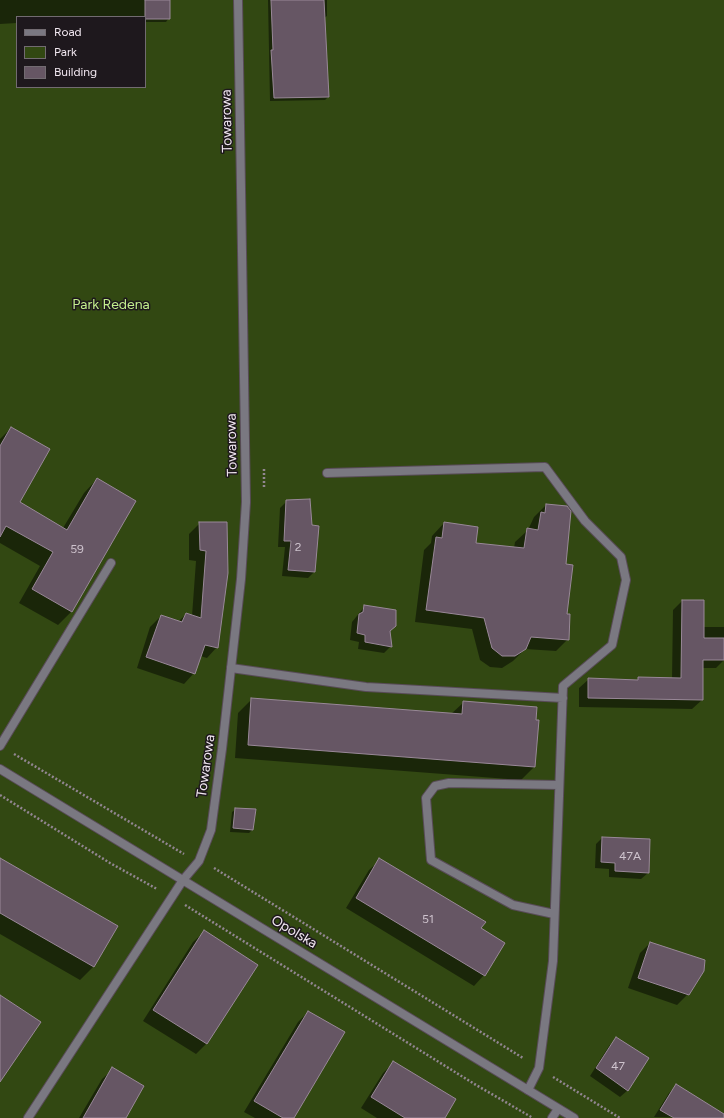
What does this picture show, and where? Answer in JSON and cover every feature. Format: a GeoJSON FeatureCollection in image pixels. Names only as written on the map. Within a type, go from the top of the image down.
{"type":"FeatureCollection","features":[{"type":"Feature","properties":{"kind":"street","name":"Towarowa"},"geometry":{"type":"LineString","coordinates":[[28,1118],[183,880],[201,856],[211,830],[231,668],[246,502],[238,0]]}},
{"type":"Feature","properties":{"kind":"street"},"geometry":{"type":"LineString","coordinates":[[327,473],[545,467],[585,521],[621,557],[626,580],[612,645],[563,686],[552,961],[539,1068],[528,1090]]}},
{"type":"Feature","properties":{"kind":"street"},"geometry":{"type":"LineString","coordinates":[[0,746],[111,563]]}},
{"type":"Feature","properties":{"kind":"street"},"geometry":{"type":"LineString","coordinates":[[231,668],[366,687],[562,698]]}},
{"type":"Feature","properties":{"kind":"street","name":"Opolska"},"geometry":{"type":"LineString","coordinates":[[0,769],[574,1118]]}},
{"type":"Feature","properties":{"kind":"street"},"geometry":{"type":"LineString","coordinates":[[554,914],[513,905],[431,860],[426,798],[435,786],[449,783],[559,785]]}},
{"type":"Feature","properties":{"kind":"street"},"geometry":{"type":"LineString","coordinates":[[552,1118],[558,1109]]}},
{"type":"Feature","properties":{"kind":"path"},"geometry":{"type":"LineString","coordinates":[[0,746],[167,845]]}},
{"type":"Feature","properties":{"kind":"path"},"geometry":{"type":"LineString","coordinates":[[0,795],[110,863],[153,886]]}},
{"type":"Feature","properties":{"kind":"path"},"geometry":{"type":"LineString","coordinates":[[226,874],[620,1118]]}},
{"type":"Feature","properties":{"kind":"path"},"geometry":{"type":"LineString","coordinates":[[206,918],[463,1077],[533,1118]]}},
{"type":"Feature","properties":{"kind":"green space","name":"Park Redena"},"geometry":{"type":"Polygon","coordinates":[[[0,0],[724,0],[724,1118],[0,1118],[0,0]]]}},
{"type":"Feature","properties":{"kind":"building"},"geometry":{"type":"Polygon","coordinates":[[[145,0],[170,0],[170,19],[146,19],[145,0]]]}},
{"type":"Feature","properties":{"kind":"building"},"geometry":{"type":"Polygon","coordinates":[[[271,0],[324,0],[329,97],[274,98],[271,50],[273,50],[271,0]]]}},
{"type":"Feature","properties":{"kind":"building"},"geometry":{"type":"Polygon","coordinates":[[[11,427],[50,449],[20,502],[67,530],[97,478],[136,501],[72,612],[32,589],[53,552],[6,526],[0,537],[0,446],[11,427]]]}},
{"type":"Feature","properties":{"kind":"building"},"geometry":{"type":"Polygon","coordinates":[[[310,499],[312,525],[319,526],[315,572],[288,570],[291,541],[284,541],[286,500],[310,499]]]}},
{"type":"Feature","properties":{"kind":"building"},"geometry":{"type":"Polygon","coordinates":[[[546,504],[567,506],[571,511],[566,564],[573,565],[567,614],[570,614],[569,640],[531,637],[526,649],[515,656],[502,656],[492,648],[484,618],[426,610],[436,537],[442,538],[444,522],[478,527],[476,543],[524,548],[527,528],[538,530],[541,512],[545,513],[546,504]]]}},
{"type":"Feature","properties":{"kind":"building"},"geometry":{"type":"Polygon","coordinates":[[[199,522],[227,522],[228,573],[218,648],[205,645],[195,674],[146,657],[161,615],[182,622],[186,613],[201,618],[206,551],[200,550],[199,522]]]}},
{"type":"Feature","properties":{"kind":"building"},"geometry":{"type":"Polygon","coordinates":[[[682,600],[704,600],[704,638],[724,638],[724,660],[703,660],[703,700],[588,698],[588,678],[638,680],[638,677],[681,678],[682,600]]]}},
{"type":"Feature","properties":{"kind":"building"},"geometry":{"type":"Polygon","coordinates":[[[364,605],[396,610],[396,626],[390,631],[392,647],[365,642],[365,635],[357,633],[359,614],[363,612],[364,605]]]}},
{"type":"Feature","properties":{"kind":"building"},"geometry":{"type":"Polygon","coordinates":[[[251,698],[462,714],[463,701],[537,707],[536,720],[539,720],[535,767],[248,745],[251,698]]]}},
{"type":"Feature","properties":{"kind":"building"},"geometry":{"type":"Polygon","coordinates":[[[235,808],[256,809],[253,830],[233,828],[235,808]]]}},
{"type":"Feature","properties":{"kind":"building"},"geometry":{"type":"Polygon","coordinates":[[[602,837],[650,839],[649,873],[615,871],[615,863],[601,862],[602,837]]]}},
{"type":"Feature","properties":{"kind":"building"},"geometry":{"type":"Polygon","coordinates":[[[0,858],[118,926],[94,967],[0,913],[0,858]]]}},
{"type":"Feature","properties":{"kind":"building"},"geometry":{"type":"Polygon","coordinates":[[[379,858],[486,922],[481,928],[505,943],[485,976],[356,898],[379,858]]]}},
{"type":"Feature","properties":{"kind":"building"},"geometry":{"type":"Polygon","coordinates":[[[204,930],[258,965],[207,1044],[153,1010],[204,930]]]}},
{"type":"Feature","properties":{"kind":"building"},"geometry":{"type":"Polygon","coordinates":[[[650,942],[705,960],[704,971],[689,995],[638,978],[650,942]]]}},
{"type":"Feature","properties":{"kind":"building"},"geometry":{"type":"Polygon","coordinates":[[[0,995],[41,1022],[0,1082],[0,995]]]}},
{"type":"Feature","properties":{"kind":"building"},"geometry":{"type":"Polygon","coordinates":[[[308,1011],[345,1032],[294,1118],[283,1118],[254,1101],[308,1011]]]}},
{"type":"Feature","properties":{"kind":"building"},"geometry":{"type":"Polygon","coordinates":[[[616,1037],[649,1058],[628,1091],[596,1068],[616,1037]]]}},
{"type":"Feature","properties":{"kind":"building"},"geometry":{"type":"Polygon","coordinates":[[[393,1061],[456,1099],[445,1118],[405,1118],[371,1097],[393,1061]]]}},
{"type":"Feature","properties":{"kind":"building"},"geometry":{"type":"Polygon","coordinates":[[[112,1067],[144,1086],[126,1118],[83,1118],[112,1067]]]}},
{"type":"Feature","properties":{"kind":"building"},"geometry":{"type":"Polygon","coordinates":[[[676,1084],[724,1114],[724,1118],[674,1118],[660,1110],[676,1084]]]}}]}
